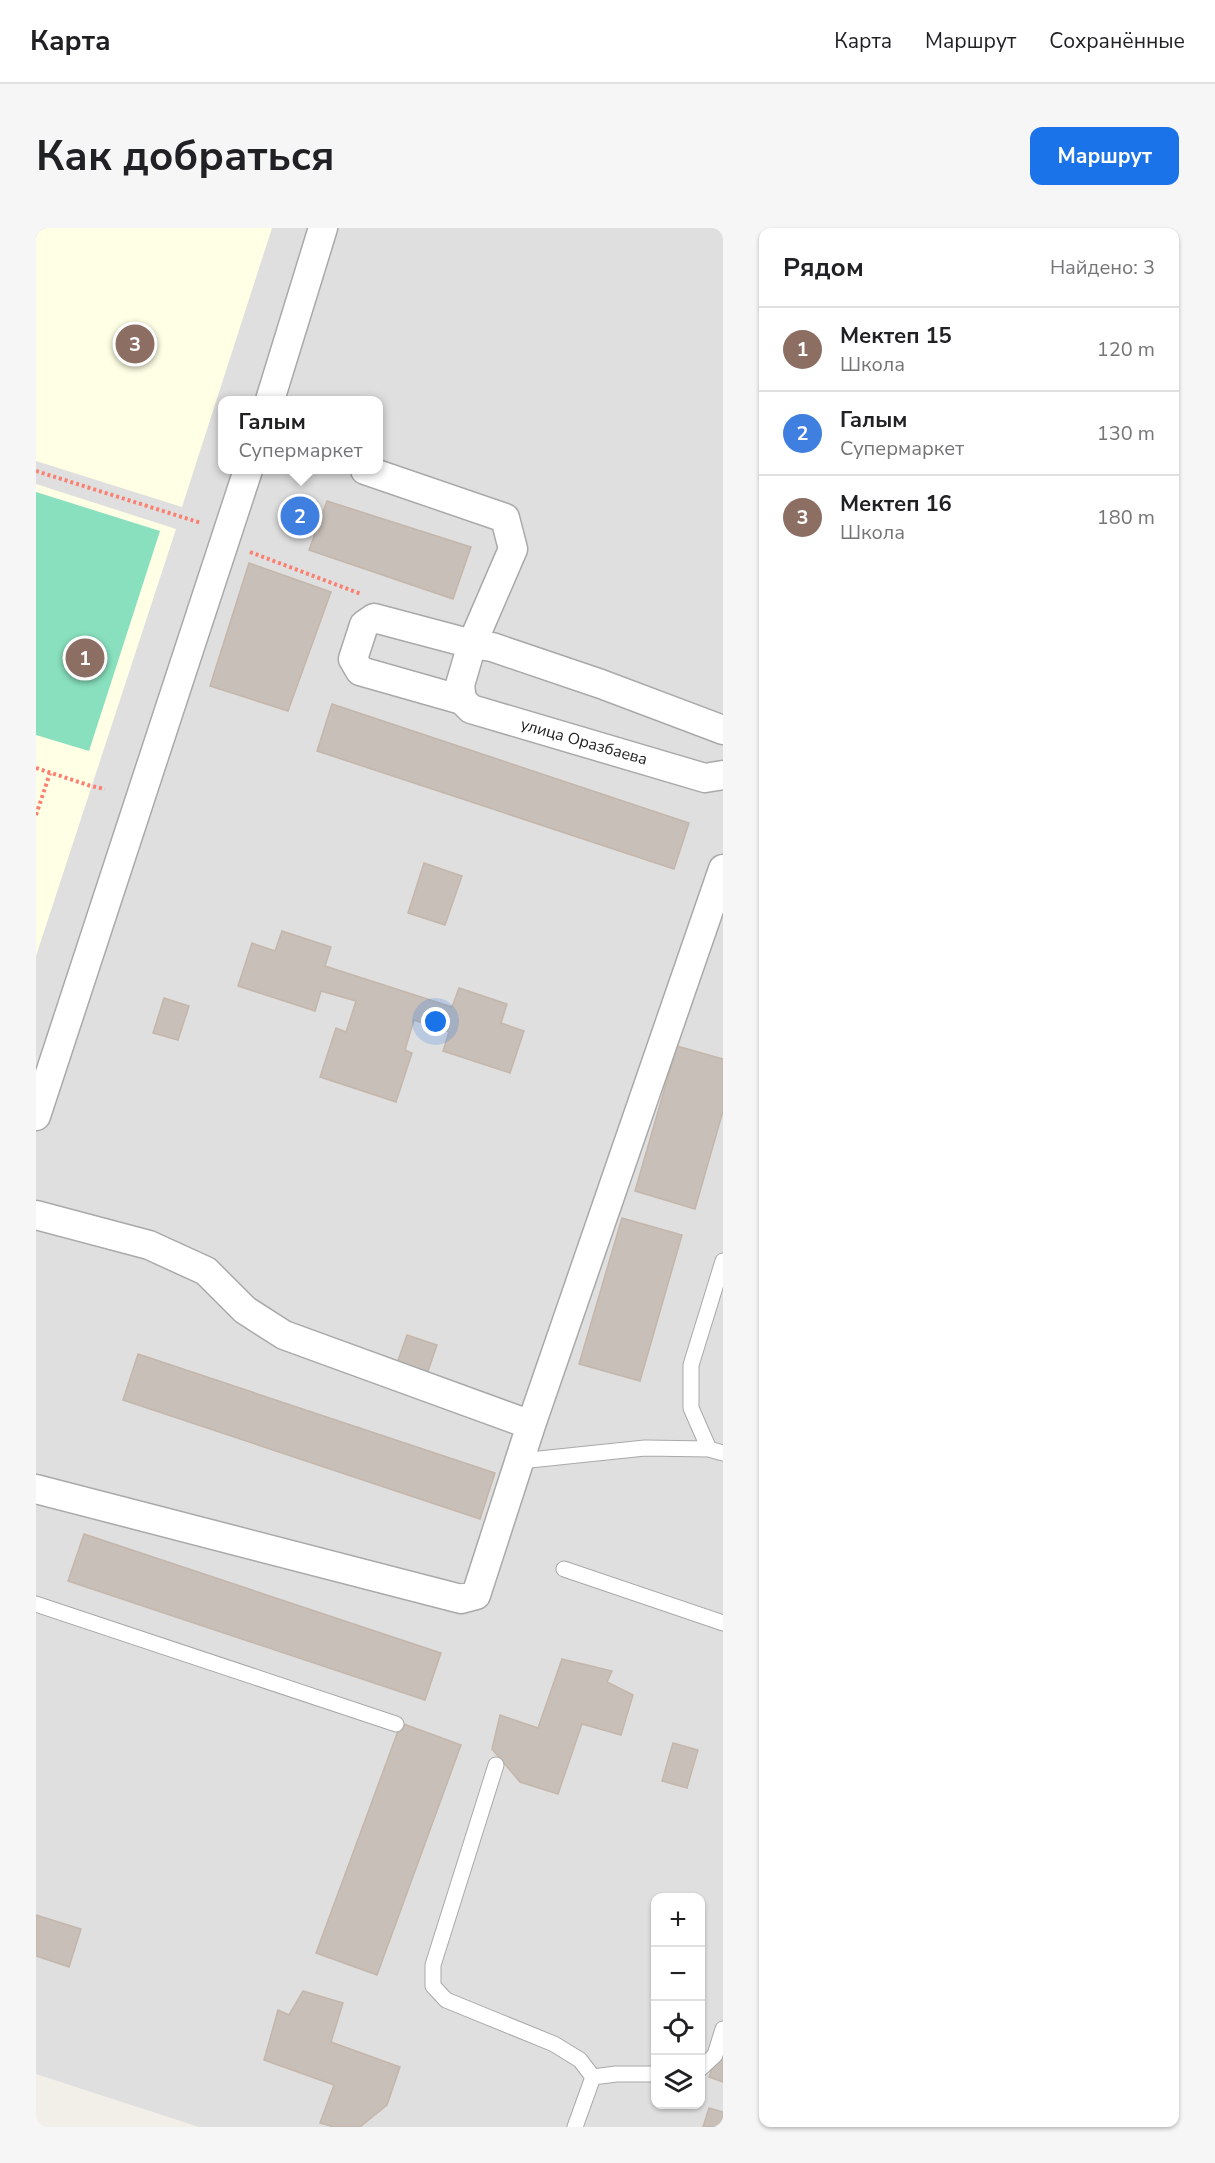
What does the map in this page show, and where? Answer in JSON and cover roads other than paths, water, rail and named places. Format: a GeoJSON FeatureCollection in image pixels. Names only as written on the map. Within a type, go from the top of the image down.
{"type":"FeatureCollection","features":[{"type":"Feature","properties":{"kind":"street"},"geometry":{"type":"LineString","coordinates":[[271,396],[323,228]]}},
{"type":"Feature","properties":{"kind":"street"},"geometry":{"type":"LineString","coordinates":[[36,1116],[247,474]]}},
{"type":"Feature","properties":{"kind":"street"},"geometry":{"type":"LineString","coordinates":[[377,474],[505,518],[513,549],[472,644],[461,693]]}},
{"type":"Feature","properties":{"kind":"street","name":"улица Оразбаева"},"geometry":{"type":"LineString","coordinates":[[472,644],[374,618],[364,625],[353,659],[360,671],[461,693],[471,709],[705,778],[723,775]]}},
{"type":"Feature","properties":{"kind":"street"},"geometry":{"type":"LineString","coordinates":[[472,644],[492,647],[580,676],[723,730]]}},
{"type":"Feature","properties":{"kind":"street"},"geometry":{"type":"LineString","coordinates":[[36,1490],[461,1599],[476,1595],[531,1425],[723,869]]}},
{"type":"Feature","properties":{"kind":"street"},"geometry":{"type":"LineString","coordinates":[[36,1215],[149,1245],[206,1271],[245,1310],[284,1335],[531,1425]]}},
{"type":"Feature","properties":{"kind":"lane"},"geometry":{"type":"LineString","coordinates":[[716,1451],[691,1408],[691,1365],[723,1261]]}},
{"type":"Feature","properties":{"kind":"lane"},"geometry":{"type":"LineString","coordinates":[[520,1461],[645,1448],[716,1451]]}},
{"type":"Feature","properties":{"kind":"lane"},"geometry":{"type":"LineString","coordinates":[[564,1569],[723,1623]]}},
{"type":"Feature","properties":{"kind":"lane"},"geometry":{"type":"LineString","coordinates":[[36,1604],[396,1724]]}},
{"type":"Feature","properties":{"kind":"lane"},"geometry":{"type":"LineString","coordinates":[[496,1765],[433,1965],[433,1986],[446,2000],[554,2044],[580,2060],[593,2077]]}},
{"type":"Feature","properties":{"kind":"lane"},"geometry":{"type":"LineString","coordinates":[[705,2064],[715,2055],[723,2029]]}},
{"type":"Feature","properties":{"kind":"lane"},"geometry":{"type":"LineString","coordinates":[[593,2077],[616,2074],[651,2074]]}},
{"type":"Feature","properties":{"kind":"lane"},"geometry":{"type":"LineString","coordinates":[[575,2127],[593,2077]]}},
{"type":"Feature","properties":{"kind":"place","name":"Мектеп 16"},"geometry":{"type":"Point","coordinates":[135,344]}},
{"type":"Feature","properties":{"kind":"place","name":"Галым"},"geometry":{"type":"Point","coordinates":[300,516]}},
{"type":"Feature","properties":{"kind":"place","name":"Мектеп 15"},"geometry":{"type":"Point","coordinates":[85,658]}}]}
